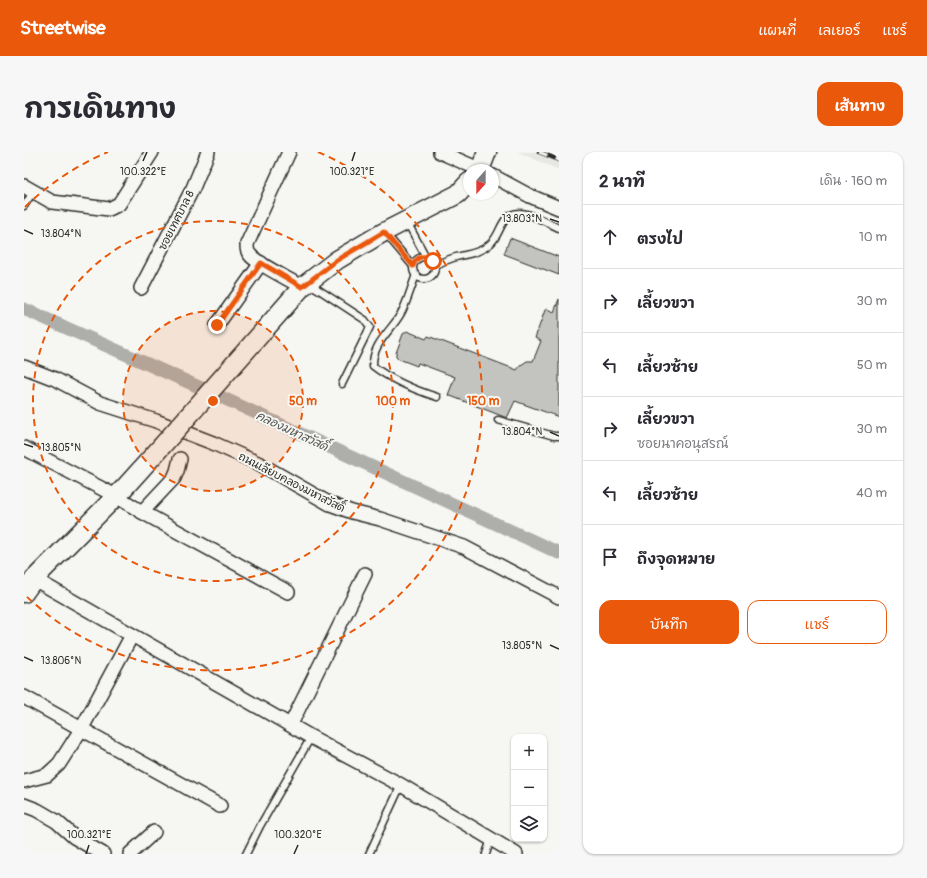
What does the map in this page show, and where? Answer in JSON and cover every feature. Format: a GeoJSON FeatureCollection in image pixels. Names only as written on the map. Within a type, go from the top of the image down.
{"type":"FeatureCollection","features":[{"type":"Feature","properties":{"kind":"street"},"geometry":{"type":"LineString","coordinates":[[29,189],[52,202],[109,209],[119,204],[152,152]]}},
{"type":"Feature","properties":{"kind":"street","name":"ซอยเทศบาล 8"},"geometry":{"type":"LineString","coordinates":[[141,288],[193,188],[208,152]]}},
{"type":"Feature","properties":{"kind":"street"},"geometry":{"type":"LineString","coordinates":[[289,152],[247,244],[247,251],[261,263],[305,285]]}},
{"type":"Feature","properties":{"kind":"street"},"geometry":{"type":"LineString","coordinates":[[440,152],[467,164]]}},
{"type":"Feature","properties":{"kind":"street"},"geometry":{"type":"LineString","coordinates":[[483,164],[488,152]]}},
{"type":"Feature","properties":{"kind":"street"},"geometry":{"type":"LineString","coordinates":[[499,179],[530,196],[559,208]]}},
{"type":"Feature","properties":{"kind":"street"},"geometry":{"type":"LineString","coordinates":[[463,189],[458,194],[384,232],[337,260],[305,285],[161,447],[29,586],[132,635],[312,737],[401,785],[516,854]]}},
{"type":"Feature","properties":{"kind":"street"},"geometry":{"type":"LineString","coordinates":[[217,325],[261,263]]}},
{"type":"Feature","properties":{"kind":"street","name":"ถนนเลียบคลองมหาสวัสดิ์"},"geometry":{"type":"LineString","coordinates":[[24,367],[55,380],[100,403],[156,421],[213,443],[260,464],[330,504],[352,512],[380,519],[464,548],[559,596]]}},
{"type":"Feature","properties":{"kind":"street"},"geometry":{"type":"LineString","coordinates":[[24,448],[116,496],[142,512],[288,592]]}},
{"type":"Feature","properties":{"kind":"street"},"geometry":{"type":"LineString","coordinates":[[142,512],[174,478],[180,458]]}},
{"type":"Feature","properties":{"kind":"street"},"geometry":{"type":"LineString","coordinates":[[291,724],[365,574]]}},
{"type":"Feature","properties":{"kind":"street"},"geometry":{"type":"LineString","coordinates":[[24,781],[47,776],[59,764],[82,728],[132,635]]}},
{"type":"Feature","properties":{"kind":"street"},"geometry":{"type":"LineString","coordinates":[[24,697],[220,806]]}},
{"type":"Feature","properties":{"kind":"street"},"geometry":{"type":"LineString","coordinates":[[24,805],[56,820],[74,837],[103,854]]}},
{"type":"Feature","properties":{"kind":"street"},"geometry":{"type":"LineString","coordinates":[[130,854],[154,832]]}},
{"type":"Feature","properties":{"kind":"lane"},"geometry":{"type":"LineString","coordinates":[[24,206],[29,189]]}},
{"type":"Feature","properties":{"kind":"lane"},"geometry":{"type":"LineString","coordinates":[[435,265],[477,252],[491,244],[505,220],[515,213],[526,214],[559,228]]}},
{"type":"Feature","properties":{"kind":"lane"},"geometry":{"type":"LineString","coordinates":[[406,221],[426,257],[433,261],[435,265],[434,273],[427,278],[423,279],[416,275]]}},
{"type":"Feature","properties":{"kind":"lane"},"geometry":{"type":"LineString","coordinates":[[384,232],[413,266],[416,275],[401,314],[378,345],[373,358],[373,366],[388,376],[421,392],[437,397]]}},
{"type":"Feature","properties":{"kind":"lane"},"geometry":{"type":"LineString","coordinates":[[413,266],[417,259],[426,257]]}},
{"type":"Feature","properties":{"kind":"lane"},"geometry":{"type":"LineString","coordinates":[[305,285],[365,320],[370,327],[342,384]]}},
{"type":"Feature","properties":{"kind":"lane"},"geometry":{"type":"LineString","coordinates":[[498,420],[559,436]]}},
{"type":"Feature","properties":{"kind":"lane"},"geometry":{"type":"LineString","coordinates":[[246,854],[260,826],[312,737]]}},
{"type":"Feature","properties":{"kind":"lane"},"geometry":{"type":"LineString","coordinates":[[369,854],[401,785]]}},
{"type":"Feature","properties":{"kind":"lane"},"geometry":{"type":"LineString","coordinates":[[486,854],[491,839]]}},
{"type":"Feature","properties":{"kind":"shaded area"},"geometry":{"type":"Polygon","coordinates":[[[518,152],[559,152],[559,170],[518,152]]]}},
{"type":"Feature","properties":{"kind":"building"},"geometry":{"type":"Polygon","coordinates":[[[510,238],[559,257],[559,275],[504,254],[510,238]]]}},
{"type":"Feature","properties":{"kind":"building"},"geometry":{"type":"Polygon","coordinates":[[[559,299],[559,417],[515,401],[507,418],[448,395],[455,377],[418,363],[417,366],[399,359],[396,356],[403,334],[407,331],[426,339],[428,336],[517,370],[527,361],[533,361],[541,341],[535,338],[545,310],[547,309],[554,312],[559,299]]]}},
{"type":"Feature","properties":{"kind":"waterway","name":"คลองมหาสวัสดิ์"},"geometry":{"type":"LineString","coordinates":[[24,309],[208,391],[559,553]]}},
{"type":"Feature","properties":{"kind":"railway"},"geometry":{"type":"LineString","coordinates":[[539,152],[559,160]]}},
{"type":"Feature","properties":{"kind":"route"},"geometry":{"type":"LineString","coordinates":[[217,325],[261,263],[302,287],[337,260],[384,232],[413,266],[414,262],[421,257],[430,258],[433,261]]}}]}
